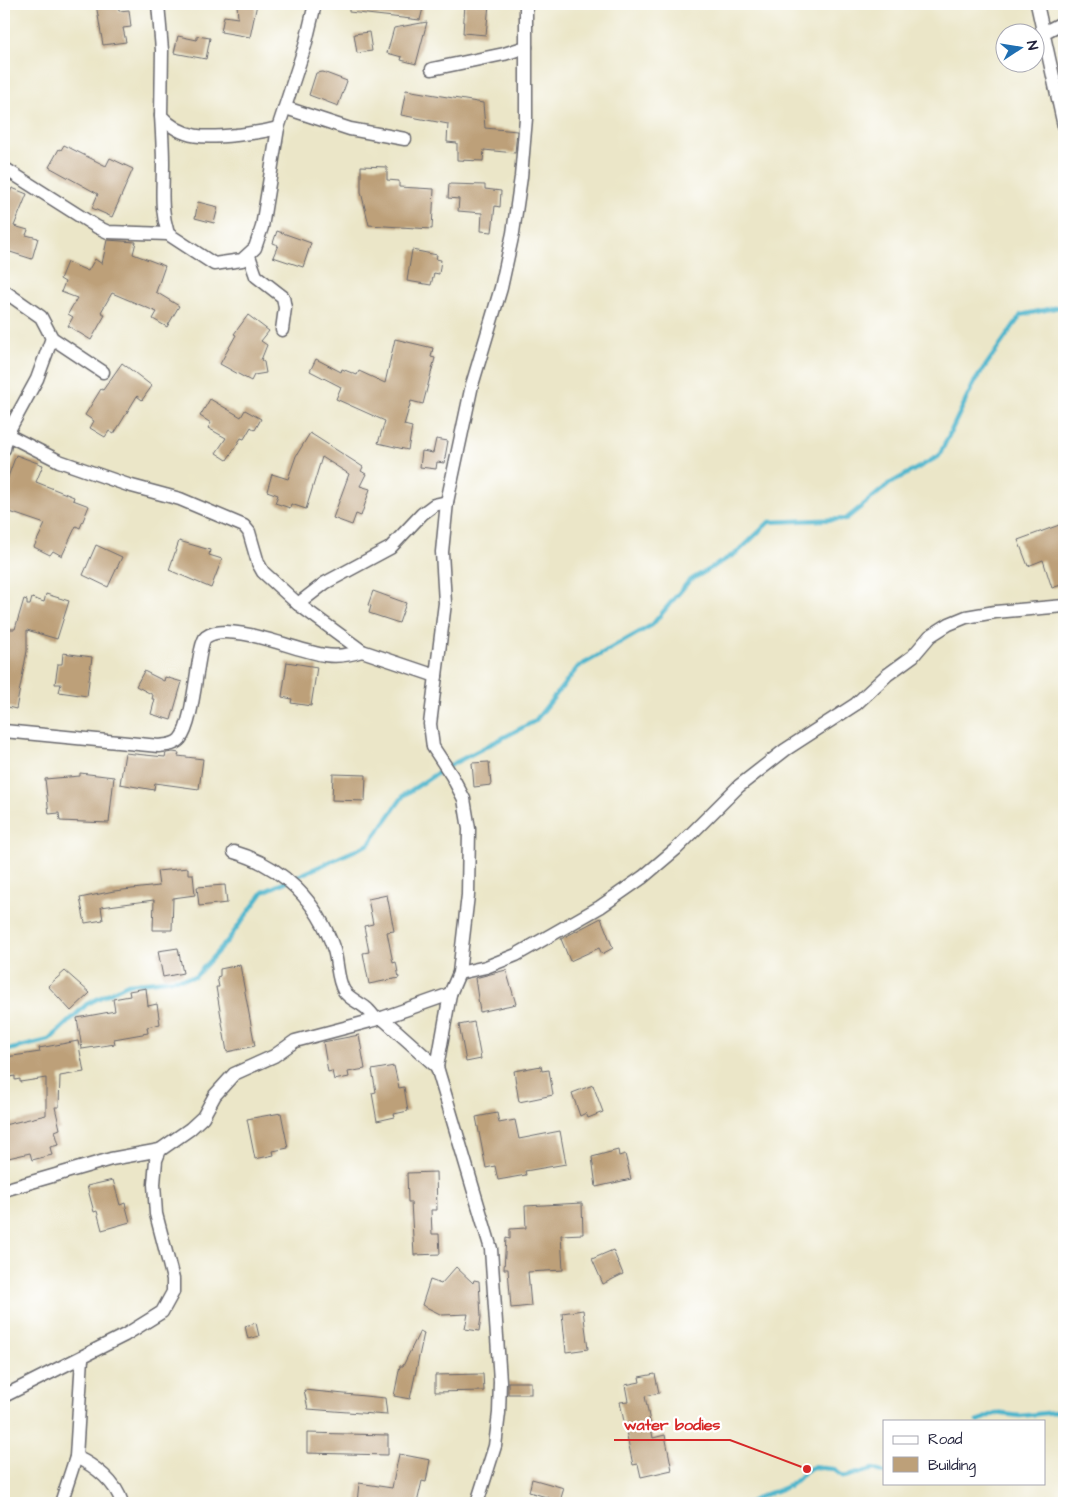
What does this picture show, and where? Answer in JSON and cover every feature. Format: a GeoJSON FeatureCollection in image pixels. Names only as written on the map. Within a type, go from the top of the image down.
{"type":"FeatureCollection","features":[{"type":"Feature","properties":{"kind":"street"},"geometry":{"type":"LineString","coordinates":[[158,4],[162,50],[161,116],[163,166],[161,201],[162,214],[168,234]]}},
{"type":"Feature","properties":{"kind":"street"},"geometry":{"type":"LineString","coordinates":[[4,168],[97,227],[108,232],[168,234],[214,264],[242,260],[255,248],[262,227],[278,128],[286,108],[292,79],[305,46],[315,4]]}},
{"type":"Feature","properties":{"kind":"street"},"geometry":{"type":"LineString","coordinates":[[477,1503],[494,1446],[499,1413],[500,1381],[492,1248],[437,1067],[450,994],[460,973],[468,895],[469,829],[464,799],[433,747],[430,724],[444,603],[442,552],[447,502],[472,385],[501,288],[513,233],[526,118],[526,4]]}},
{"type":"Feature","properties":{"kind":"street"},"geometry":{"type":"LineString","coordinates":[[1037,4],[1042,22]]}},
{"type":"Feature","properties":{"kind":"street"},"geometry":{"type":"LineString","coordinates":[[1046,31],[1064,22]]}},
{"type":"Feature","properties":{"kind":"street"},"geometry":{"type":"LineString","coordinates":[[1046,37],[1064,126]]}},
{"type":"Feature","properties":{"kind":"street"},"geometry":{"type":"LineString","coordinates":[[432,69],[504,54],[526,47]]}},
{"type":"Feature","properties":{"kind":"street"},"geometry":{"type":"LineString","coordinates":[[286,108],[350,129],[405,139]]}},
{"type":"Feature","properties":{"kind":"street"},"geometry":{"type":"LineString","coordinates":[[161,116],[171,127],[211,139],[259,133],[278,128]]}},
{"type":"Feature","properties":{"kind":"street"},"geometry":{"type":"LineString","coordinates":[[248,256],[256,276],[283,297],[285,308],[282,330]]}},
{"type":"Feature","properties":{"kind":"street"},"geometry":{"type":"LineString","coordinates":[[4,291],[41,317],[52,338],[103,372]]}},
{"type":"Feature","properties":{"kind":"street"},"geometry":{"type":"LineString","coordinates":[[4,449],[5,433],[37,380],[52,338]]}},
{"type":"Feature","properties":{"kind":"street"},"geometry":{"type":"LineString","coordinates":[[5,433],[59,461],[128,485],[180,499],[244,526],[249,532],[258,563],[263,572],[298,604],[362,651],[436,676]]}},
{"type":"Feature","properties":{"kind":"street"},"geometry":{"type":"LineString","coordinates":[[298,604],[325,583],[390,548],[422,514],[434,505],[447,502]]}},
{"type":"Feature","properties":{"kind":"street"},"geometry":{"type":"LineString","coordinates":[[460,973],[486,967],[516,955],[600,907],[643,877],[676,848],[738,786],[785,750],[856,704],[887,675],[913,656],[930,636],[948,624],[966,617],[994,612],[1064,606]]}},
{"type":"Feature","properties":{"kind":"street"},"geometry":{"type":"LineString","coordinates":[[4,731],[159,746],[174,743],[181,738],[195,694],[201,646],[204,638],[213,633],[233,633],[272,640],[324,655],[348,655],[362,651]]}},
{"type":"Feature","properties":{"kind":"street"},"geometry":{"type":"LineString","coordinates":[[234,852],[268,865],[289,880],[322,922],[330,940],[345,992],[437,1067]]}},
{"type":"Feature","properties":{"kind":"street"},"geometry":{"type":"LineString","coordinates":[[4,1190],[111,1159],[160,1150],[190,1129],[203,1117],[214,1095],[234,1074],[274,1056],[295,1041],[379,1019],[450,994]]}},
{"type":"Feature","properties":{"kind":"street"},"geometry":{"type":"LineString","coordinates":[[4,1396],[82,1358],[153,1320],[162,1312],[173,1292],[168,1257],[156,1214],[154,1184],[156,1160],[160,1150]]}},
{"type":"Feature","properties":{"kind":"street"},"geometry":{"type":"LineString","coordinates":[[61,1503],[76,1457],[82,1358]]}},
{"type":"Feature","properties":{"kind":"street"},"geometry":{"type":"LineString","coordinates":[[76,1457],[94,1466],[105,1477],[122,1503]]}},
{"type":"Feature","properties":{"kind":"building"},"geometry":{"type":"Polygon","coordinates":[[[96,4],[117,4],[119,11],[129,10],[131,27],[123,28],[126,42],[103,45],[96,4]]]}},
{"type":"Feature","properties":{"kind":"building"},"geometry":{"type":"Polygon","coordinates":[[[237,4],[257,4],[250,37],[221,32],[224,16],[238,18],[237,4]]]}},
{"type":"Feature","properties":{"kind":"building"},"geometry":{"type":"Polygon","coordinates":[[[349,4],[424,4],[420,20],[349,12],[349,4]]]}},
{"type":"Feature","properties":{"kind":"building"},"geometry":{"type":"Polygon","coordinates":[[[465,4],[489,4],[486,35],[463,33],[465,4]]]}},
{"type":"Feature","properties":{"kind":"building"},"geometry":{"type":"Polygon","coordinates":[[[427,22],[416,64],[401,60],[402,57],[387,53],[394,28],[427,22]]]}},
{"type":"Feature","properties":{"kind":"building"},"geometry":{"type":"Polygon","coordinates":[[[369,32],[372,51],[357,53],[354,34],[369,32]]]}},
{"type":"Feature","properties":{"kind":"building"},"geometry":{"type":"Polygon","coordinates":[[[178,36],[197,40],[197,36],[210,38],[206,59],[174,53],[178,36]]]}},
{"type":"Feature","properties":{"kind":"building"},"geometry":{"type":"Polygon","coordinates":[[[323,72],[347,81],[338,106],[309,95],[316,73],[323,72]]]}},
{"type":"Feature","properties":{"kind":"building"},"geometry":{"type":"Polygon","coordinates":[[[406,90],[483,103],[485,128],[517,131],[515,153],[484,150],[483,161],[457,160],[457,143],[447,142],[448,124],[401,115],[406,90]]]}},
{"type":"Feature","properties":{"kind":"building"},"geometry":{"type":"Polygon","coordinates":[[[64,145],[106,166],[110,158],[133,169],[112,217],[92,208],[98,194],[49,167],[59,149],[61,150],[64,145]]]}},
{"type":"Feature","properties":{"kind":"building"},"geometry":{"type":"Polygon","coordinates":[[[361,166],[387,167],[387,180],[399,181],[399,187],[434,189],[432,229],[369,225],[361,192],[361,166]]]}},
{"type":"Feature","properties":{"kind":"building"},"geometry":{"type":"Polygon","coordinates":[[[449,184],[485,185],[485,189],[501,191],[500,207],[495,206],[492,232],[481,231],[482,213],[458,211],[459,199],[448,198],[449,184]]]}},
{"type":"Feature","properties":{"kind":"building"},"geometry":{"type":"Polygon","coordinates":[[[12,188],[27,194],[14,226],[28,230],[26,235],[38,238],[32,259],[4,250],[4,191],[9,194],[12,188]]]}},
{"type":"Feature","properties":{"kind":"building"},"geometry":{"type":"Polygon","coordinates":[[[198,202],[218,207],[214,223],[195,218],[198,202]]]}},
{"type":"Feature","properties":{"kind":"building"},"geometry":{"type":"Polygon","coordinates":[[[277,231],[311,243],[303,267],[273,257],[278,245],[273,243],[277,231]]]}},
{"type":"Feature","properties":{"kind":"building"},"geometry":{"type":"Polygon","coordinates":[[[107,240],[136,242],[133,254],[165,266],[156,292],[179,306],[167,327],[153,319],[157,312],[112,293],[101,312],[105,315],[91,340],[68,326],[73,317],[68,314],[77,298],[61,292],[65,282],[60,279],[67,262],[88,271],[95,259],[102,264],[107,240]]]}},
{"type":"Feature","properties":{"kind":"building"},"geometry":{"type":"Polygon","coordinates":[[[412,250],[437,255],[436,259],[441,260],[439,274],[434,273],[431,285],[407,281],[412,250]]]}},
{"type":"Feature","properties":{"kind":"building"},"geometry":{"type":"Polygon","coordinates":[[[248,315],[269,331],[261,341],[267,345],[261,360],[264,362],[266,373],[254,375],[251,381],[220,364],[236,335],[234,334],[248,315]]]}},
{"type":"Feature","properties":{"kind":"building"},"geometry":{"type":"Polygon","coordinates":[[[395,339],[433,348],[431,357],[435,358],[423,404],[411,401],[404,425],[412,427],[408,450],[378,443],[385,421],[336,399],[341,387],[310,371],[316,359],[341,372],[342,369],[357,375],[359,371],[385,383],[395,339]]]}},
{"type":"Feature","properties":{"kind":"building"},"geometry":{"type":"Polygon","coordinates":[[[122,363],[152,386],[142,400],[137,396],[114,434],[109,431],[105,437],[90,428],[94,421],[85,415],[101,389],[103,390],[122,363]]]}},
{"type":"Feature","properties":{"kind":"building"},"geometry":{"type":"Polygon","coordinates":[[[210,399],[241,417],[245,410],[261,419],[255,430],[251,427],[244,439],[241,438],[227,460],[216,453],[226,438],[208,428],[211,423],[200,416],[210,399]]]}},
{"type":"Feature","properties":{"kind":"building"},"geometry":{"type":"Polygon","coordinates":[[[310,433],[363,467],[361,471],[366,474],[360,486],[370,489],[361,516],[356,514],[352,525],[333,518],[349,474],[322,457],[306,509],[291,504],[290,508],[275,503],[278,495],[267,491],[272,474],[288,479],[296,456],[310,433]]]}},
{"type":"Feature","properties":{"kind":"building"},"geometry":{"type":"Polygon","coordinates":[[[436,439],[448,441],[444,463],[437,462],[436,469],[420,467],[422,451],[433,453],[436,439]]]}},
{"type":"Feature","properties":{"kind":"building"},"geometry":{"type":"Polygon","coordinates":[[[16,455],[43,465],[36,482],[74,497],[73,500],[89,506],[80,528],[76,526],[62,556],[53,551],[50,555],[34,547],[45,524],[4,510],[4,488],[16,455]]]}},
{"type":"Feature","properties":{"kind":"building"},"geometry":{"type":"Polygon","coordinates":[[[1062,524],[1064,531],[1064,584],[1052,588],[1043,560],[1028,566],[1018,540],[1062,524]]]}},
{"type":"Feature","properties":{"kind":"building"},"geometry":{"type":"Polygon","coordinates":[[[179,541],[210,550],[209,555],[222,559],[211,588],[169,570],[179,541]]]}},
{"type":"Feature","properties":{"kind":"building"},"geometry":{"type":"Polygon","coordinates":[[[96,545],[122,557],[108,587],[83,575],[96,545]]]}},
{"type":"Feature","properties":{"kind":"building"},"geometry":{"type":"Polygon","coordinates":[[[373,591],[406,603],[399,623],[369,613],[371,606],[368,605],[373,591]]]}},
{"type":"Feature","properties":{"kind":"building"},"geometry":{"type":"Polygon","coordinates":[[[46,594],[69,601],[57,639],[27,630],[27,651],[16,709],[4,706],[4,663],[7,647],[4,647],[4,629],[15,629],[24,599],[27,600],[27,605],[30,605],[32,598],[44,602],[46,594]]]}},
{"type":"Feature","properties":{"kind":"building"},"geometry":{"type":"Polygon","coordinates":[[[63,653],[92,657],[87,696],[59,692],[61,684],[55,684],[58,664],[62,664],[63,653]]]}},
{"type":"Feature","properties":{"kind":"building"},"geometry":{"type":"Polygon","coordinates":[[[287,662],[317,667],[311,706],[291,703],[292,699],[282,697],[287,662]]]}},
{"type":"Feature","properties":{"kind":"building"},"geometry":{"type":"Polygon","coordinates":[[[144,671],[164,681],[165,677],[182,682],[171,720],[151,714],[155,699],[152,699],[153,695],[136,686],[144,671]]]}},
{"type":"Feature","properties":{"kind":"building"},"geometry":{"type":"Polygon","coordinates":[[[125,753],[165,757],[166,753],[179,753],[178,756],[203,759],[199,789],[155,783],[154,790],[120,784],[125,753]]]}},
{"type":"Feature","properties":{"kind":"building"},"geometry":{"type":"Polygon","coordinates":[[[489,762],[491,785],[474,787],[472,763],[489,762]]]}},
{"type":"Feature","properties":{"kind":"building"},"geometry":{"type":"Polygon","coordinates":[[[80,773],[114,777],[109,823],[60,821],[59,813],[49,814],[45,779],[80,776],[80,773]]]}},
{"type":"Feature","properties":{"kind":"building"},"geometry":{"type":"Polygon","coordinates":[[[333,774],[366,775],[365,801],[332,800],[333,774]]]}},
{"type":"Feature","properties":{"kind":"building"},"geometry":{"type":"Polygon","coordinates":[[[188,868],[188,874],[193,874],[195,895],[173,898],[172,930],[153,930],[154,900],[101,907],[103,920],[85,923],[80,898],[114,891],[159,886],[157,871],[188,868]]]}},
{"type":"Feature","properties":{"kind":"building"},"geometry":{"type":"Polygon","coordinates":[[[225,885],[227,903],[199,906],[197,887],[225,885]]]}},
{"type":"Feature","properties":{"kind":"building"},"geometry":{"type":"Polygon","coordinates":[[[387,895],[394,931],[387,932],[393,963],[396,962],[399,978],[369,984],[363,953],[369,952],[364,926],[373,924],[368,899],[387,895]]]}},
{"type":"Feature","properties":{"kind":"building"},"geometry":{"type":"Polygon","coordinates":[[[601,918],[613,948],[602,954],[599,948],[570,961],[561,939],[601,918]]]}},
{"type":"Feature","properties":{"kind":"building"},"geometry":{"type":"Polygon","coordinates":[[[178,948],[183,973],[163,977],[158,951],[178,948]]]}},
{"type":"Feature","properties":{"kind":"building"},"geometry":{"type":"Polygon","coordinates":[[[240,965],[255,1046],[227,1052],[216,987],[219,987],[217,977],[220,976],[220,969],[240,965]]]}},
{"type":"Feature","properties":{"kind":"building"},"geometry":{"type":"Polygon","coordinates":[[[506,970],[516,1004],[480,1012],[475,978],[506,970]]]}},
{"type":"Feature","properties":{"kind":"building"},"geometry":{"type":"Polygon","coordinates":[[[65,971],[90,993],[71,1011],[48,986],[65,971]]]}},
{"type":"Feature","properties":{"kind":"building"},"geometry":{"type":"Polygon","coordinates":[[[146,988],[148,1006],[157,1004],[160,1024],[147,1027],[148,1033],[114,1039],[115,1044],[82,1049],[77,1018],[115,1011],[113,999],[130,996],[129,991],[146,988]]]}},
{"type":"Feature","properties":{"kind":"building"},"geometry":{"type":"Polygon","coordinates":[[[474,1022],[481,1059],[466,1062],[459,1025],[474,1022]]]}},
{"type":"Feature","properties":{"kind":"building"},"geometry":{"type":"Polygon","coordinates":[[[359,1035],[365,1069],[348,1072],[349,1077],[334,1080],[332,1071],[328,1072],[323,1042],[359,1035]]]}},
{"type":"Feature","properties":{"kind":"building"},"geometry":{"type":"Polygon","coordinates":[[[78,1041],[84,1072],[60,1076],[59,1107],[55,1107],[60,1129],[55,1131],[59,1145],[50,1147],[52,1155],[32,1160],[30,1153],[4,1159],[4,1125],[46,1115],[46,1078],[20,1082],[20,1079],[15,1080],[15,1076],[10,1077],[6,1057],[40,1052],[39,1048],[78,1041]]]}},
{"type":"Feature","properties":{"kind":"building"},"geometry":{"type":"Polygon","coordinates":[[[394,1066],[399,1088],[404,1087],[408,1111],[394,1114],[395,1117],[377,1121],[372,1093],[376,1092],[372,1070],[394,1066]]]}},
{"type":"Feature","properties":{"kind":"building"},"geometry":{"type":"Polygon","coordinates":[[[541,1066],[542,1071],[549,1070],[553,1095],[519,1102],[514,1071],[541,1066]]]}},
{"type":"Feature","properties":{"kind":"building"},"geometry":{"type":"Polygon","coordinates":[[[593,1085],[603,1112],[588,1118],[586,1113],[580,1116],[572,1093],[593,1085]]]}},
{"type":"Feature","properties":{"kind":"building"},"geometry":{"type":"Polygon","coordinates":[[[281,1113],[288,1148],[273,1151],[274,1155],[255,1159],[247,1119],[281,1113]]]}},
{"type":"Feature","properties":{"kind":"building"},"geometry":{"type":"Polygon","coordinates":[[[497,1113],[499,1123],[515,1120],[519,1139],[560,1131],[566,1164],[525,1171],[526,1175],[498,1180],[495,1166],[486,1168],[476,1117],[497,1113]]]}},
{"type":"Feature","properties":{"kind":"building"},"geometry":{"type":"Polygon","coordinates":[[[618,1150],[619,1156],[625,1154],[631,1179],[596,1187],[592,1157],[618,1150]]]}},
{"type":"Feature","properties":{"kind":"building"},"geometry":{"type":"Polygon","coordinates":[[[436,1172],[437,1210],[431,1210],[432,1234],[439,1234],[440,1254],[414,1255],[411,1202],[408,1202],[407,1173],[436,1172]]]}},
{"type":"Feature","properties":{"kind":"building"},"geometry":{"type":"Polygon","coordinates":[[[113,1180],[120,1205],[125,1203],[130,1222],[102,1230],[97,1211],[94,1212],[87,1186],[113,1180]]]}},
{"type":"Feature","properties":{"kind":"building"},"geometry":{"type":"Polygon","coordinates":[[[582,1203],[583,1234],[561,1235],[563,1270],[528,1272],[531,1306],[511,1308],[508,1269],[504,1269],[506,1238],[510,1239],[510,1229],[526,1228],[525,1206],[582,1203]]]}},
{"type":"Feature","properties":{"kind":"building"},"geometry":{"type":"Polygon","coordinates":[[[613,1250],[623,1274],[603,1284],[592,1259],[613,1250]]]}},
{"type":"Feature","properties":{"kind":"building"},"geometry":{"type":"Polygon","coordinates":[[[456,1267],[473,1283],[474,1280],[479,1281],[481,1317],[479,1331],[465,1329],[468,1314],[442,1315],[422,1305],[430,1280],[441,1284],[456,1267]]]}},
{"type":"Feature","properties":{"kind":"building"},"geometry":{"type":"Polygon","coordinates":[[[583,1310],[588,1349],[566,1352],[562,1313],[583,1310]]]}},
{"type":"Feature","properties":{"kind":"building"},"geometry":{"type":"Polygon","coordinates":[[[256,1323],[259,1336],[248,1339],[245,1326],[256,1323]]]}},
{"type":"Feature","properties":{"kind":"building"},"geometry":{"type":"Polygon","coordinates":[[[420,1331],[424,1333],[410,1399],[394,1396],[400,1366],[403,1366],[420,1331]]]}},
{"type":"Feature","properties":{"kind":"building"},"geometry":{"type":"Polygon","coordinates":[[[483,1374],[484,1391],[435,1392],[435,1375],[483,1374]]]}},
{"type":"Feature","properties":{"kind":"building"},"geometry":{"type":"Polygon","coordinates":[[[655,1374],[659,1393],[645,1396],[653,1438],[665,1435],[672,1470],[641,1477],[638,1464],[633,1465],[620,1402],[628,1401],[625,1385],[640,1382],[639,1377],[655,1374]]]}},
{"type":"Feature","properties":{"kind":"building"},"geometry":{"type":"Polygon","coordinates":[[[508,1382],[531,1382],[531,1394],[508,1394],[508,1382]]]}},
{"type":"Feature","properties":{"kind":"building"},"geometry":{"type":"Polygon","coordinates":[[[304,1390],[385,1398],[387,1415],[308,1409],[304,1390]]]}},
{"type":"Feature","properties":{"kind":"building"},"geometry":{"type":"Polygon","coordinates":[[[307,1433],[388,1435],[388,1455],[307,1453],[307,1433]]]}},
{"type":"Feature","properties":{"kind":"building"},"geometry":{"type":"Polygon","coordinates":[[[399,1454],[430,1460],[426,1482],[422,1481],[417,1503],[357,1503],[359,1483],[392,1488],[399,1454]]]}},
{"type":"Feature","properties":{"kind":"building"},"geometry":{"type":"Polygon","coordinates":[[[532,1479],[564,1488],[560,1501],[529,1492],[532,1479]]]}},
{"type":"Feature","properties":{"kind":"waterway"},"geometry":{"type":"LineString","coordinates":[[4,1051],[49,1040],[87,1004],[128,984],[195,977],[228,940],[263,892],[369,844],[404,795],[445,768],[535,721],[578,667],[652,625],[689,581],[738,552],[769,522],[846,519],[889,484],[939,456],[975,381],[1021,315],[1064,306]]}},
{"type":"Feature","properties":{"kind":"waterway"},"geometry":{"type":"LineString","coordinates":[[980,1420],[995,1413],[1020,1416],[1064,1411]]}},
{"type":"Feature","properties":{"kind":"waterway"},"geometry":{"type":"LineString","coordinates":[[749,1503],[788,1486],[813,1467],[833,1469],[844,1477],[874,1469],[883,1473]]}},
{"type":"Feature","properties":{"kind":"place","name":"water bodies"},"geometry":{"type":"Point","coordinates":[807,1469]}}]}
